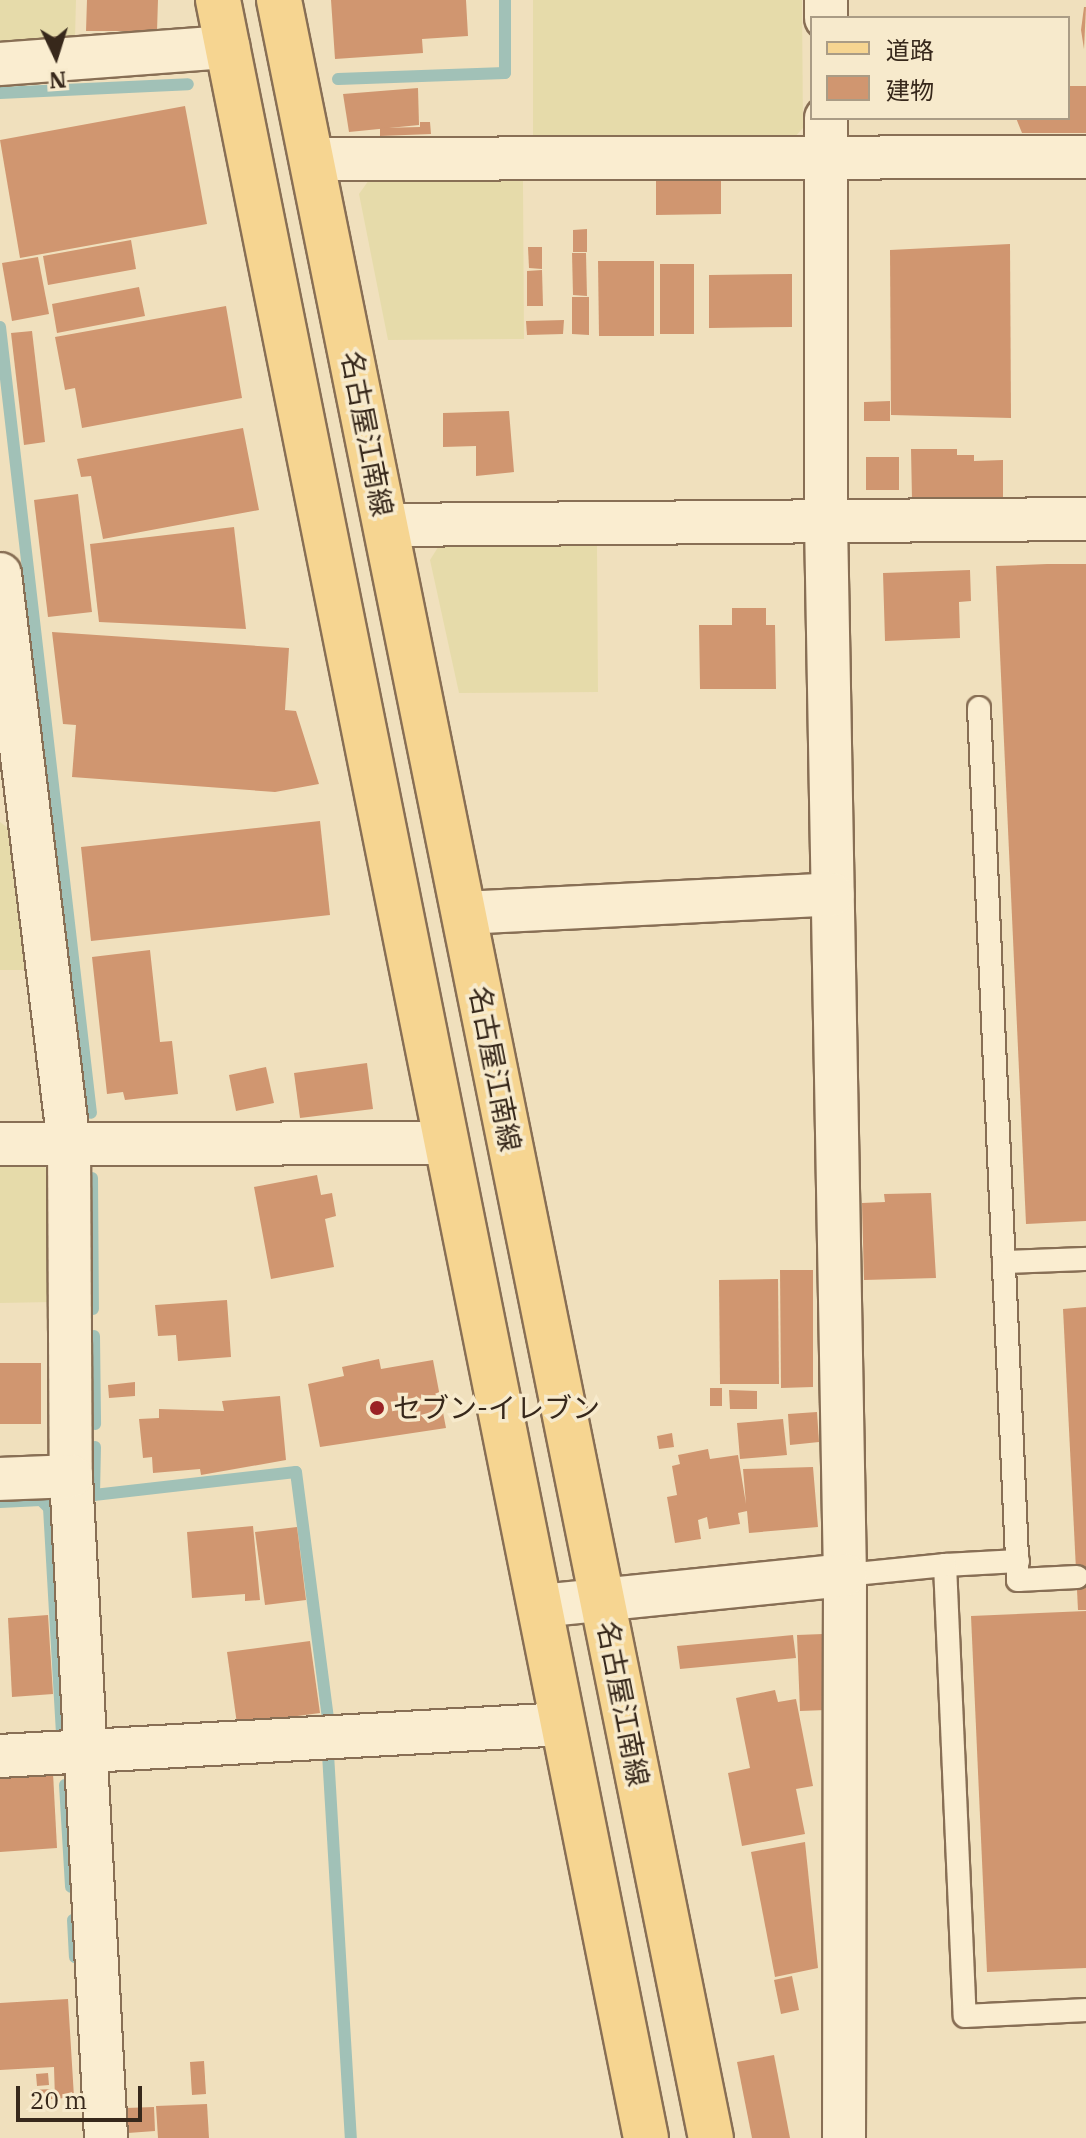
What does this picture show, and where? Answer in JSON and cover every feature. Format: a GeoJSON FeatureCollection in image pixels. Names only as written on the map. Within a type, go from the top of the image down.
{"type":"FeatureCollection","features":[{"type":"Feature","properties":{"kind":"main road"},"geometry":{"type":"LineString","coordinates":[[218,0],[646,2138]]}},
{"type":"Feature","properties":{"kind":"main road","name":"名古屋江南線"},"geometry":{"type":"LineString","coordinates":[[279,0],[711,2138]]}},
{"type":"Feature","properties":{"kind":"street"},"geometry":{"type":"LineString","coordinates":[[0,64],[228,47]]}},
{"type":"Feature","properties":{"kind":"street"},"geometry":{"type":"LineString","coordinates":[[312,159],[826,138],[1086,157]]}},
{"type":"Feature","properties":{"kind":"street"},"geometry":{"type":"LineString","coordinates":[[826,138],[826,521],[845,1575],[844,2138]]}},
{"type":"Feature","properties":{"kind":"street"},"geometry":{"type":"LineString","coordinates":[[385,525],[1086,519]]}},
{"type":"Feature","properties":{"kind":"street"},"geometry":{"type":"LineString","coordinates":[[0,574],[14,804],[69,1145],[71,1476],[82,1751],[106,2138]]}},
{"type":"Feature","properties":{"kind":"street"},"geometry":{"type":"LineString","coordinates":[[464,913],[833,894]]}},
{"type":"Feature","properties":{"kind":"street"},"geometry":{"type":"LineString","coordinates":[[0,1144],[447,1143]]}},
{"type":"Feature","properties":{"kind":"street"},"geometry":{"type":"LineString","coordinates":[[0,1479],[71,1476]]}},
{"type":"Feature","properties":{"kind":"street"},"geometry":{"type":"LineString","coordinates":[[540,1606],[845,1575]]}},
{"type":"Feature","properties":{"kind":"street"},"geometry":{"type":"LineString","coordinates":[[0,1756],[563,1724]]}},
{"type":"Feature","properties":{"kind":"lane"},"geometry":{"type":"LineString","coordinates":[[979,708],[1018,1580],[1077,1577]]}},
{"type":"Feature","properties":{"kind":"lane"},"geometry":{"type":"LineString","coordinates":[[1004,1262],[1086,1259]]}},
{"type":"Feature","properties":{"kind":"lane"},"geometry":{"type":"LineString","coordinates":[[845,1575],[1018,1561]]}},
{"type":"Feature","properties":{"kind":"lane"},"geometry":{"type":"LineString","coordinates":[[945,1565],[965,2016],[1086,2010]]}},
{"type":"Feature","properties":{"kind":"shaded area"},"geometry":{"type":"Polygon","coordinates":[[[0,0],[76,0],[75,39],[0,45],[0,0]]]}},
{"type":"Feature","properties":{"kind":"shaded area"},"geometry":{"type":"Polygon","coordinates":[[[533,0],[802,0],[803,128],[792,140],[533,142],[533,0]]]}},
{"type":"Feature","properties":{"kind":"shaded area"},"geometry":{"type":"Polygon","coordinates":[[[523,179],[524,339],[388,340],[359,194],[369,180],[523,179]]]}},
{"type":"Feature","properties":{"kind":"shaded area"},"geometry":{"type":"Polygon","coordinates":[[[597,543],[598,692],[459,693],[430,560],[440,544],[597,543]]]}},
{"type":"Feature","properties":{"kind":"shaded area"},"geometry":{"type":"Polygon","coordinates":[[[0,822],[20,837],[34,970],[0,970],[0,822]]]}},
{"type":"Feature","properties":{"kind":"shaded area"},"geometry":{"type":"Polygon","coordinates":[[[0,1155],[34,1155],[51,1174],[52,1302],[0,1303],[0,1155]]]}},
{"type":"Feature","properties":{"kind":"building"},"geometry":{"type":"Polygon","coordinates":[[[87,0],[158,0],[157,31],[86,31],[87,0]]]}},
{"type":"Feature","properties":{"kind":"building"},"geometry":{"type":"Polygon","coordinates":[[[331,0],[466,0],[468,36],[422,39],[423,53],[335,59],[331,0]]]}},
{"type":"Feature","properties":{"kind":"building"},"geometry":{"type":"Polygon","coordinates":[[[1086,7],[1084,49],[1081,30],[1086,7]]]}},
{"type":"Feature","properties":{"kind":"building"},"geometry":{"type":"Polygon","coordinates":[[[1070,86],[1086,86],[1086,133],[1022,133],[1017,120],[1070,120],[1070,86]]]}},
{"type":"Feature","properties":{"kind":"building"},"geometry":{"type":"Polygon","coordinates":[[[418,88],[419,125],[349,132],[343,94],[418,88]]]}},
{"type":"Feature","properties":{"kind":"building"},"geometry":{"type":"Polygon","coordinates":[[[185,106],[207,224],[20,258],[0,140],[185,106]]]}},
{"type":"Feature","properties":{"kind":"building"},"geometry":{"type":"Polygon","coordinates":[[[420,122],[430,122],[431,134],[380,136],[380,128],[420,127],[420,122]]]}},
{"type":"Feature","properties":{"kind":"building"},"geometry":{"type":"Polygon","coordinates":[[[656,180],[721,180],[721,214],[656,215],[656,180]]]}},
{"type":"Feature","properties":{"kind":"building"},"geometry":{"type":"Polygon","coordinates":[[[587,229],[587,252],[573,252],[573,230],[587,229]]]}},
{"type":"Feature","properties":{"kind":"building"},"geometry":{"type":"Polygon","coordinates":[[[131,240],[136,269],[48,285],[43,256],[131,240]]]}},
{"type":"Feature","properties":{"kind":"building"},"geometry":{"type":"Polygon","coordinates":[[[1010,244],[1011,418],[891,415],[890,250],[1010,244]]]}},
{"type":"Feature","properties":{"kind":"building"},"geometry":{"type":"Polygon","coordinates":[[[528,247],[542,247],[542,269],[529,268],[528,247]]]}},
{"type":"Feature","properties":{"kind":"building"},"geometry":{"type":"Polygon","coordinates":[[[572,253],[586,253],[587,296],[573,295],[572,253]]]}},
{"type":"Feature","properties":{"kind":"building"},"geometry":{"type":"Polygon","coordinates":[[[38,257],[49,314],[12,321],[2,263],[38,257]]]}},
{"type":"Feature","properties":{"kind":"building"},"geometry":{"type":"Polygon","coordinates":[[[598,261],[654,261],[654,336],[599,336],[598,261]]]}},
{"type":"Feature","properties":{"kind":"building"},"geometry":{"type":"Polygon","coordinates":[[[660,264],[694,264],[694,334],[660,334],[660,264]]]}},
{"type":"Feature","properties":{"kind":"building"},"geometry":{"type":"Polygon","coordinates":[[[542,270],[543,306],[527,306],[527,271],[542,270]]]}},
{"type":"Feature","properties":{"kind":"building"},"geometry":{"type":"Polygon","coordinates":[[[792,274],[792,327],[709,328],[709,275],[792,274]]]}},
{"type":"Feature","properties":{"kind":"building"},"geometry":{"type":"Polygon","coordinates":[[[139,287],[145,316],[57,333],[52,304],[139,287]]]}},
{"type":"Feature","properties":{"kind":"building"},"geometry":{"type":"Polygon","coordinates":[[[572,297],[589,297],[589,335],[572,334],[572,297]]]}},
{"type":"Feature","properties":{"kind":"building"},"geometry":{"type":"Polygon","coordinates":[[[226,306],[242,398],[82,428],[75,388],[65,390],[55,337],[226,306]]]}},
{"type":"Feature","properties":{"kind":"building"},"geometry":{"type":"Polygon","coordinates":[[[564,320],[563,334],[527,335],[526,321],[564,320]]]}},
{"type":"Feature","properties":{"kind":"building"},"geometry":{"type":"Polygon","coordinates":[[[32,331],[45,442],[24,445],[11,333],[32,331]]]}},
{"type":"Feature","properties":{"kind":"building"},"geometry":{"type":"Polygon","coordinates":[[[890,401],[890,421],[864,421],[864,402],[890,401]]]}},
{"type":"Feature","properties":{"kind":"building"},"geometry":{"type":"Polygon","coordinates":[[[509,411],[514,472],[476,476],[476,446],[443,447],[443,413],[509,411]]]}},
{"type":"Feature","properties":{"kind":"building"},"geometry":{"type":"Polygon","coordinates":[[[243,428],[259,510],[103,539],[91,476],[81,477],[77,459],[243,428]]]}},
{"type":"Feature","properties":{"kind":"building"},"geometry":{"type":"Polygon","coordinates":[[[911,449],[957,449],[957,455],[974,455],[974,461],[1003,460],[1003,499],[912,500],[911,449]]]}},
{"type":"Feature","properties":{"kind":"building"},"geometry":{"type":"Polygon","coordinates":[[[866,457],[899,457],[899,490],[866,490],[866,457]]]}},
{"type":"Feature","properties":{"kind":"building"},"geometry":{"type":"Polygon","coordinates":[[[78,494],[92,612],[48,617],[34,500],[78,494]]]}},
{"type":"Feature","properties":{"kind":"building"},"geometry":{"type":"Polygon","coordinates":[[[234,527],[246,629],[99,622],[90,544],[234,527]]]}},
{"type":"Feature","properties":{"kind":"building"},"geometry":{"type":"Polygon","coordinates":[[[1086,564],[1086,1221],[1026,1224],[996,566],[1086,564]]]}},
{"type":"Feature","properties":{"kind":"building"},"geometry":{"type":"Polygon","coordinates":[[[970,570],[971,601],[959,602],[960,638],[885,641],[883,573],[970,570]]]}},
{"type":"Feature","properties":{"kind":"building"},"geometry":{"type":"Polygon","coordinates":[[[732,608],[766,608],[766,625],[775,625],[776,689],[700,689],[699,625],[732,625],[732,608]]]}},
{"type":"Feature","properties":{"kind":"building"},"geometry":{"type":"Polygon","coordinates":[[[52,632],[289,648],[285,710],[296,711],[319,784],[275,792],[72,777],[76,725],[63,724],[52,632]]]}},
{"type":"Feature","properties":{"kind":"building"},"geometry":{"type":"Polygon","coordinates":[[[320,821],[330,915],[91,941],[81,847],[320,821]]]}},
{"type":"Feature","properties":{"kind":"building"},"geometry":{"type":"Polygon","coordinates":[[[150,950],[160,1042],[172,1041],[178,1094],[125,1100],[123,1092],[107,1094],[92,957],[150,950]]]}},
{"type":"Feature","properties":{"kind":"building"},"geometry":{"type":"Polygon","coordinates":[[[367,1063],[373,1109],[300,1118],[294,1073],[367,1063]]]}},
{"type":"Feature","properties":{"kind":"building"},"geometry":{"type":"Polygon","coordinates":[[[266,1067],[274,1103],[236,1111],[229,1075],[266,1067]]]}},
{"type":"Feature","properties":{"kind":"building"},"geometry":{"type":"Polygon","coordinates":[[[317,1175],[321,1195],[332,1193],[336,1216],[325,1219],[334,1267],[271,1279],[254,1187],[317,1175]]]}},
{"type":"Feature","properties":{"kind":"building"},"geometry":{"type":"Polygon","coordinates":[[[931,1193],[936,1278],[864,1280],[862,1203],[885,1202],[884,1194],[931,1193]]]}},
{"type":"Feature","properties":{"kind":"building"},"geometry":{"type":"Polygon","coordinates":[[[780,1270],[813,1270],[813,1387],[781,1388],[780,1270]]]}},
{"type":"Feature","properties":{"kind":"building"},"geometry":{"type":"Polygon","coordinates":[[[778,1279],[779,1384],[720,1384],[719,1280],[778,1279]]]}},
{"type":"Feature","properties":{"kind":"building"},"geometry":{"type":"Polygon","coordinates":[[[227,1300],[231,1357],[178,1361],[176,1335],[158,1336],[155,1305],[227,1300]]]}},
{"type":"Feature","properties":{"kind":"building"},"geometry":{"type":"Polygon","coordinates":[[[1086,1307],[1086,1610],[1078,1610],[1063,1309],[1086,1307]]]}},
{"type":"Feature","properties":{"kind":"building"},"geometry":{"type":"Polygon","coordinates":[[[379,1359],[381,1369],[433,1360],[446,1428],[320,1447],[308,1384],[344,1376],[342,1367],[379,1359]]]}},
{"type":"Feature","properties":{"kind":"building"},"geometry":{"type":"Polygon","coordinates":[[[0,1363],[41,1363],[41,1424],[0,1424],[0,1363]]]}},
{"type":"Feature","properties":{"kind":"building"},"geometry":{"type":"Polygon","coordinates":[[[135,1382],[135,1396],[109,1398],[108,1385],[135,1382]]]}},
{"type":"Feature","properties":{"kind":"building"},"geometry":{"type":"Polygon","coordinates":[[[710,1388],[722,1388],[722,1406],[710,1406],[710,1388]]]}},
{"type":"Feature","properties":{"kind":"building"},"geometry":{"type":"Polygon","coordinates":[[[729,1390],[757,1391],[757,1409],[730,1409],[729,1390]]]}},
{"type":"Feature","properties":{"kind":"building"},"geometry":{"type":"Polygon","coordinates":[[[280,1396],[286,1460],[201,1475],[200,1469],[153,1473],[152,1457],[143,1458],[139,1419],[159,1418],[159,1409],[224,1411],[222,1401],[280,1396]]]}},
{"type":"Feature","properties":{"kind":"building"},"geometry":{"type":"Polygon","coordinates":[[[817,1412],[819,1442],[790,1445],[788,1414],[817,1412]]]}},
{"type":"Feature","properties":{"kind":"building"},"geometry":{"type":"Polygon","coordinates":[[[783,1419],[787,1455],[740,1459],[737,1423],[783,1419]]]}},
{"type":"Feature","properties":{"kind":"building"},"geometry":{"type":"Polygon","coordinates":[[[672,1433],[674,1447],[659,1449],[657,1436],[672,1433]]]}},
{"type":"Feature","properties":{"kind":"building"},"geometry":{"type":"Polygon","coordinates":[[[708,1449],[710,1459],[738,1455],[746,1504],[743,1469],[813,1467],[818,1527],[749,1533],[747,1511],[738,1513],[740,1524],[709,1529],[707,1517],[698,1520],[701,1539],[675,1543],[667,1497],[677,1495],[672,1466],[680,1464],[678,1455],[708,1449]]]}},
{"type":"Feature","properties":{"kind":"building"},"geometry":{"type":"Polygon","coordinates":[[[253,1526],[260,1600],[245,1601],[245,1594],[192,1598],[187,1532],[253,1526]]]}},
{"type":"Feature","properties":{"kind":"building"},"geometry":{"type":"Polygon","coordinates":[[[297,1527],[306,1600],[265,1605],[255,1532],[297,1527]]]}},
{"type":"Feature","properties":{"kind":"building"},"geometry":{"type":"Polygon","coordinates":[[[1086,1611],[1086,1968],[987,1972],[971,1616],[1086,1611]]]}},
{"type":"Feature","properties":{"kind":"building"},"geometry":{"type":"Polygon","coordinates":[[[48,1615],[53,1694],[12,1697],[8,1618],[48,1615]]]}},
{"type":"Feature","properties":{"kind":"building"},"geometry":{"type":"Polygon","coordinates":[[[823,1634],[826,1710],[800,1711],[797,1635],[823,1634]]]}},
{"type":"Feature","properties":{"kind":"building"},"geometry":{"type":"Polygon","coordinates":[[[793,1635],[796,1658],[680,1669],[677,1646],[793,1635]]]}},
{"type":"Feature","properties":{"kind":"building"},"geometry":{"type":"Polygon","coordinates":[[[310,1641],[320,1713],[237,1724],[227,1652],[310,1641]]]}},
{"type":"Feature","properties":{"kind":"building"},"geometry":{"type":"Polygon","coordinates":[[[775,1690],[778,1702],[796,1699],[813,1786],[796,1789],[805,1834],[742,1846],[728,1773],[750,1768],[736,1698],[775,1690]]]}},
{"type":"Feature","properties":{"kind":"building"},"geometry":{"type":"Polygon","coordinates":[[[53,1773],[57,1848],[0,1852],[0,1776],[53,1773]]]}},
{"type":"Feature","properties":{"kind":"building"},"geometry":{"type":"Polygon","coordinates":[[[805,1842],[818,1968],[775,1977],[751,1852],[805,1842]]]}},
{"type":"Feature","properties":{"kind":"building"},"geometry":{"type":"Polygon","coordinates":[[[792,1976],[799,2010],[781,2014],[774,1980],[792,1976]]]}},
{"type":"Feature","properties":{"kind":"building"},"geometry":{"type":"Polygon","coordinates":[[[68,1999],[74,2097],[55,2099],[54,2067],[0,2070],[0,2003],[68,1999]]]}},
{"type":"Feature","properties":{"kind":"building"},"geometry":{"type":"Polygon","coordinates":[[[774,2055],[790,2138],[752,2138],[737,2062],[774,2055]]]}},
{"type":"Feature","properties":{"kind":"building"},"geometry":{"type":"Polygon","coordinates":[[[204,2061],[206,2094],[192,2095],[190,2062],[204,2061]]]}},
{"type":"Feature","properties":{"kind":"building"},"geometry":{"type":"Polygon","coordinates":[[[48,2073],[49,2085],[37,2086],[36,2074],[48,2073]]]}},
{"type":"Feature","properties":{"kind":"building"},"geometry":{"type":"Polygon","coordinates":[[[52,2089],[53,2099],[32,2100],[31,2090],[52,2089]]]}},
{"type":"Feature","properties":{"kind":"building"},"geometry":{"type":"Polygon","coordinates":[[[207,2104],[209,2138],[158,2138],[156,2106],[207,2104]]]}},
{"type":"Feature","properties":{"kind":"building"},"geometry":{"type":"Polygon","coordinates":[[[154,2107],[155,2131],[128,2133],[126,2108],[154,2107]]]}},
{"type":"Feature","properties":{"kind":"waterway"},"geometry":{"type":"LineString","coordinates":[[338,79],[505,73],[505,0]]}},
{"type":"Feature","properties":{"kind":"waterway"},"geometry":{"type":"LineString","coordinates":[[0,93],[188,84]]}},
{"type":"Feature","properties":{"kind":"waterway"},"geometry":{"type":"LineString","coordinates":[[0,327],[91,1113]]}},
{"type":"Feature","properties":{"kind":"waterway"},"geometry":{"type":"LineString","coordinates":[[92,1178],[93,1309]]}},
{"type":"Feature","properties":{"kind":"waterway"},"geometry":{"type":"LineString","coordinates":[[94,1336],[95,1424]]}},
{"type":"Feature","properties":{"kind":"waterway"},"geometry":{"type":"LineString","coordinates":[[95,1447],[94,1495],[296,1472],[328,1718]]}},
{"type":"Feature","properties":{"kind":"waterway"},"geometry":{"type":"LineString","coordinates":[[0,1502],[41,1500],[49,1508],[62,1731]]}},
{"type":"Feature","properties":{"kind":"waterway"},"geometry":{"type":"LineString","coordinates":[[328,1754],[351,2138]]}},
{"type":"Feature","properties":{"kind":"waterway"},"geometry":{"type":"LineString","coordinates":[[65,1785],[71,1887]]}},
{"type":"Feature","properties":{"kind":"waterway"},"geometry":{"type":"LineString","coordinates":[[73,1920],[75,1957]]}},
{"type":"Feature","properties":{"kind":"place","name":"セブン-イレブン"},"geometry":{"type":"Point","coordinates":[377,1408]}}]}
